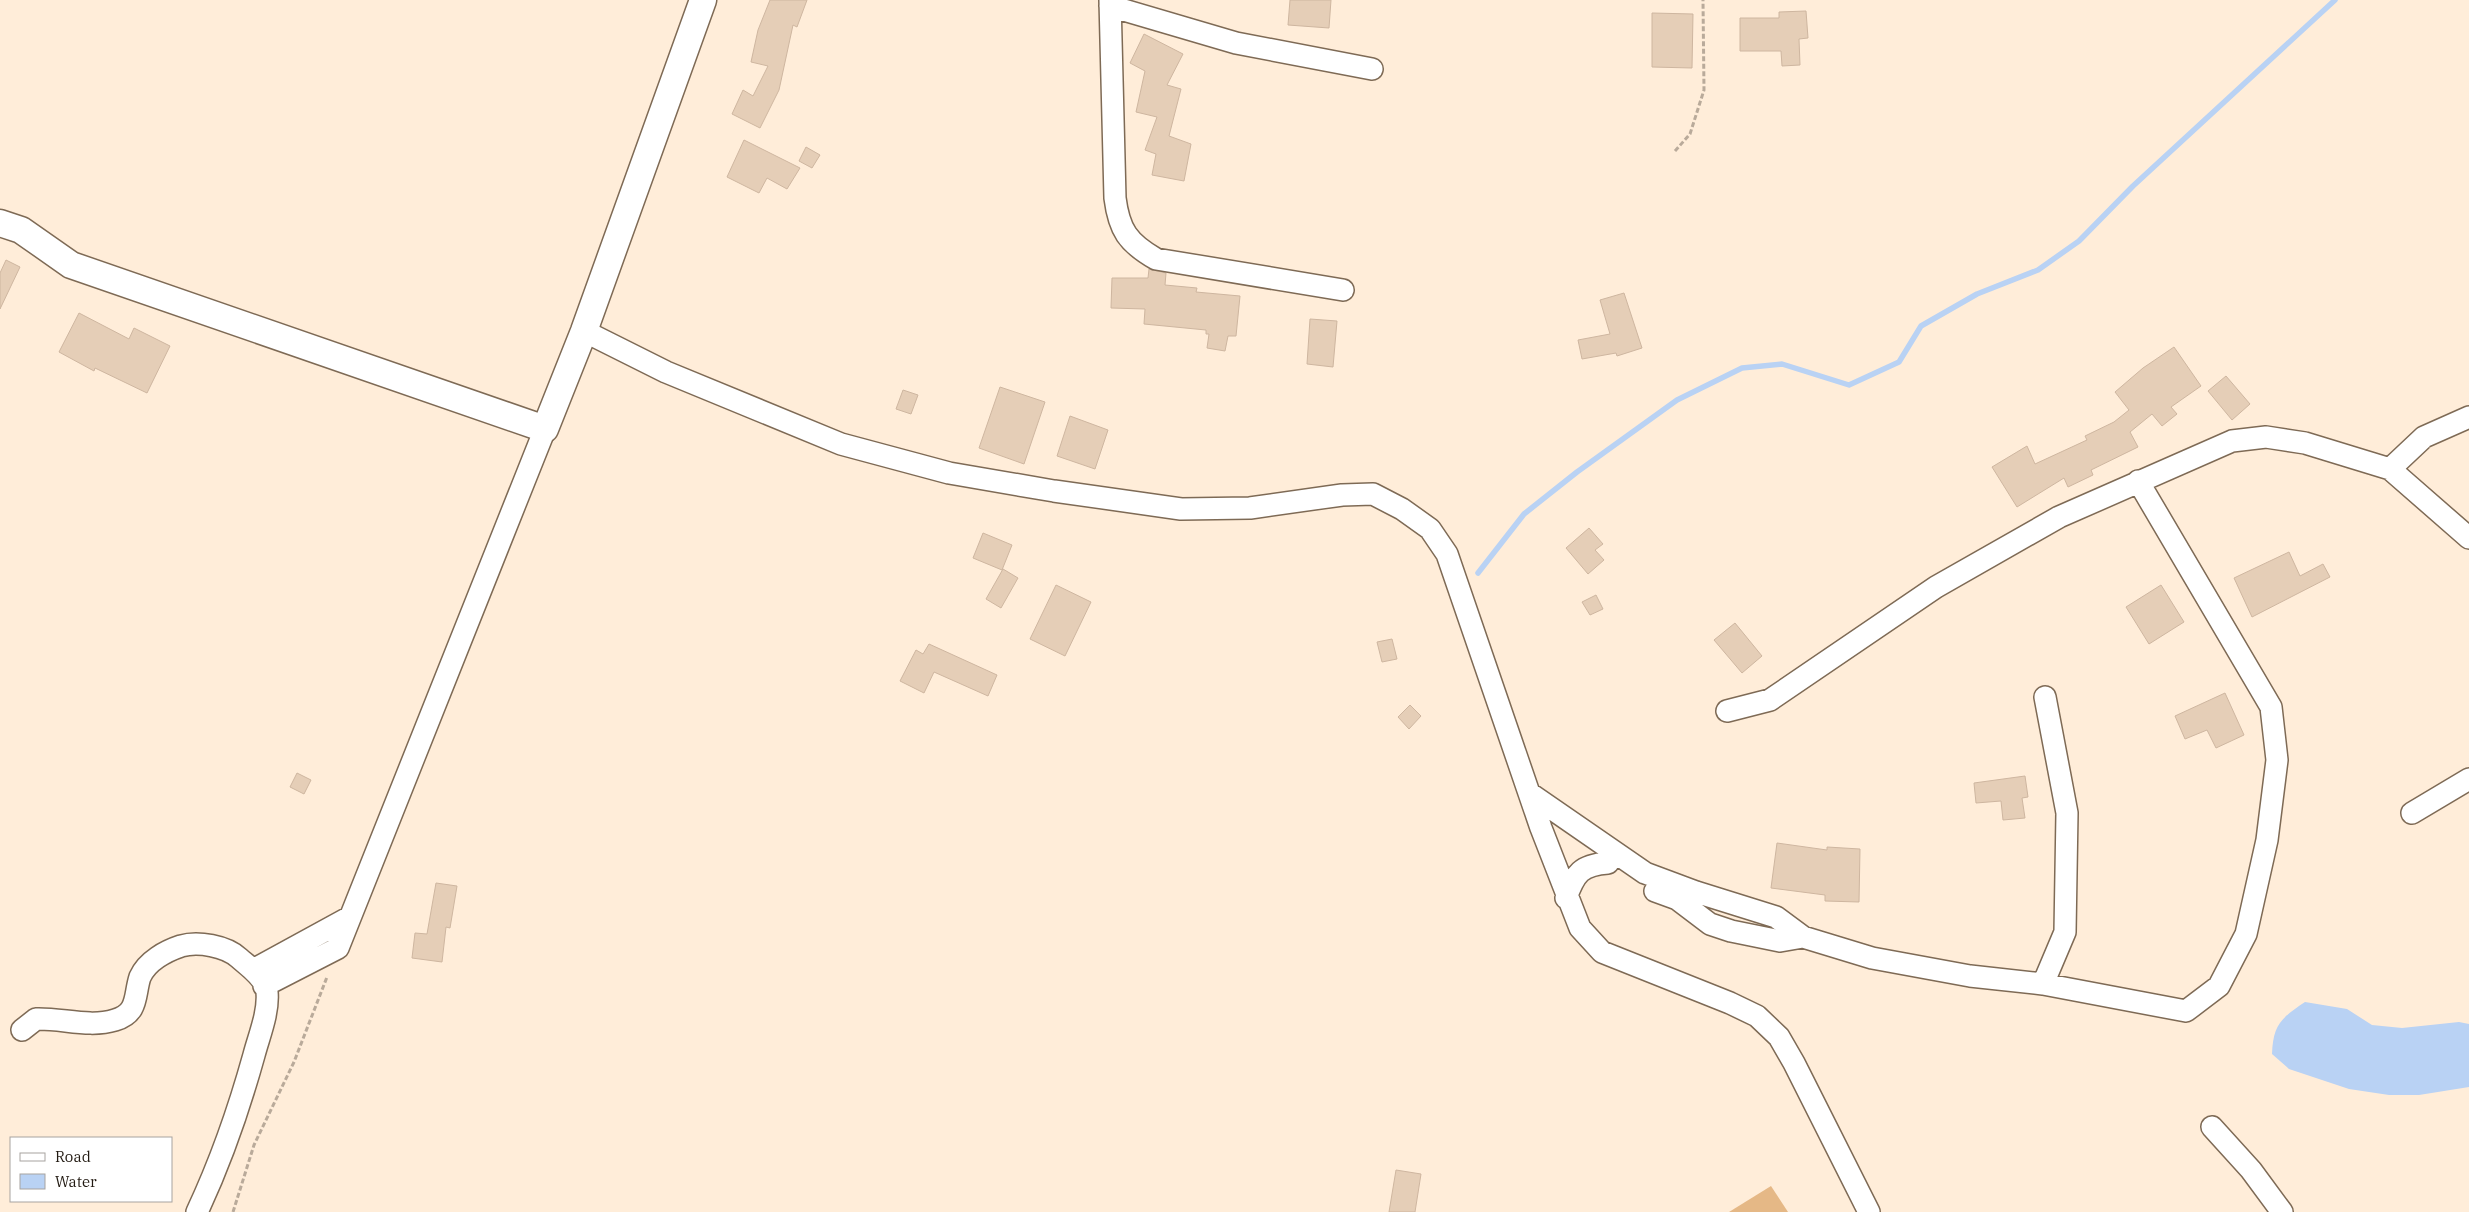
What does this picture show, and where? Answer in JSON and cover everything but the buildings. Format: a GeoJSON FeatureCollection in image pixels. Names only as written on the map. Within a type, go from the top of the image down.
{"type":"FeatureCollection","features":[{"type":"Feature","properties":{"kind":"street"},"geometry":{"type":"LineString","coordinates":[[259,978],[338,948],[584,331],[703,0]]}},
{"type":"Feature","properties":{"kind":"street"},"geometry":{"type":"LineString","coordinates":[[1343,290],[1156,258],[1139,249],[1126,235],[1117,217],[1114,198],[1110,3],[1236,43],[1372,69]]}},
{"type":"Feature","properties":{"kind":"street"},"geometry":{"type":"LineString","coordinates":[[0,223],[20,230],[71,265],[545,429]]}},
{"type":"Feature","properties":{"kind":"street"},"geometry":{"type":"LineString","coordinates":[[584,331],[666,372],[841,444],[949,473],[1054,492],[1181,509],[1250,508],[1342,495],[1374,494],[1402,509],[1430,529],[1447,554],[1541,828],[1566,898],[1580,928],[1602,952],[1737,1006],[1757,1016],[1779,1037],[1869,1212]]}},
{"type":"Feature","properties":{"kind":"street"},"geometry":{"type":"LineString","coordinates":[[2390,469],[2424,437],[2469,417]]}},
{"type":"Feature","properties":{"kind":"street"},"geometry":{"type":"LineString","coordinates":[[1727,712],[1770,700],[1936,587],[2059,517],[2232,441],[2266,437],[2305,443],[2390,469],[2469,538]]}},
{"type":"Feature","properties":{"kind":"street"},"geometry":{"type":"LineString","coordinates":[[1529,793],[1645,872],[1704,895],[1776,917],[1803,937],[1872,958],[1970,976],[2043,984],[2186,1011],[2218,986],[2246,934],[2267,840],[2277,760],[2271,707],[2138,481]]}},
{"type":"Feature","properties":{"kind":"street"},"geometry":{"type":"LineString","coordinates":[[2043,984],[2065,932],[2067,813],[2045,697]]}},
{"type":"Feature","properties":{"kind":"street"},"geometry":{"type":"LineString","coordinates":[[2412,813],[2469,779]]}},
{"type":"Feature","properties":{"kind":"street"},"geometry":{"type":"LineString","coordinates":[[1541,828],[1567,831],[1608,863],[1645,887],[1677,899],[1710,924],[1731,931],[1780,941],[1803,937]]}},
{"type":"Feature","properties":{"kind":"street"},"geometry":{"type":"LineString","coordinates":[[1566,898],[1572,881],[1580,871],[1592,864],[1608,863]]}},
{"type":"Feature","properties":{"kind":"street"},"geometry":{"type":"LineString","coordinates":[[259,978],[350,918]]}},
{"type":"Feature","properties":{"kind":"street"},"geometry":{"type":"LineString","coordinates":[[22,1030],[36,1019],[86,1024],[116,1020],[130,1011],[137,1000],[141,977],[158,956],[183,946],[202,944],[233,952],[259,978],[267,991],[263,1024],[238,1109],[211,1183],[198,1212]]}},
{"type":"Feature","properties":{"kind":"street"},"geometry":{"type":"LineString","coordinates":[[2212,1127],[2251,1170],[2282,1212]]}},
{"type":"Feature","properties":{"kind":"path"},"geometry":{"type":"LineString","coordinates":[[1675,151],[1690,134],[1704,90],[1703,0]]}},
{"type":"Feature","properties":{"kind":"path"},"geometry":{"type":"LineString","coordinates":[[233,1212],[254,1145],[294,1062],[338,948]]}},
{"type":"Feature","properties":{"kind":"shaded area"},"geometry":{"type":"Polygon","coordinates":[[[1771,1186],[1788,1212],[1729,1212],[1771,1186]]]}},
{"type":"Feature","properties":{"kind":"water"},"geometry":{"type":"Polygon","coordinates":[[[2305,1002],[2347,1009],[2372,1025],[2402,1028],[2459,1022],[2469,1024],[2469,1087],[2419,1095],[2389,1095],[2349,1089],[2289,1069],[2272,1054],[2274,1036],[2284,1018],[2305,1002]]]}},
{"type":"Feature","properties":{"kind":"waterway"},"geometry":{"type":"LineString","coordinates":[[1478,573],[1524,514],[1577,472],[1677,400],[1742,368],[1782,364],[1849,385],[1899,362],[1921,326],[1977,294],[2038,270],[2079,241],[2133,186],[2335,0]]}}]}
